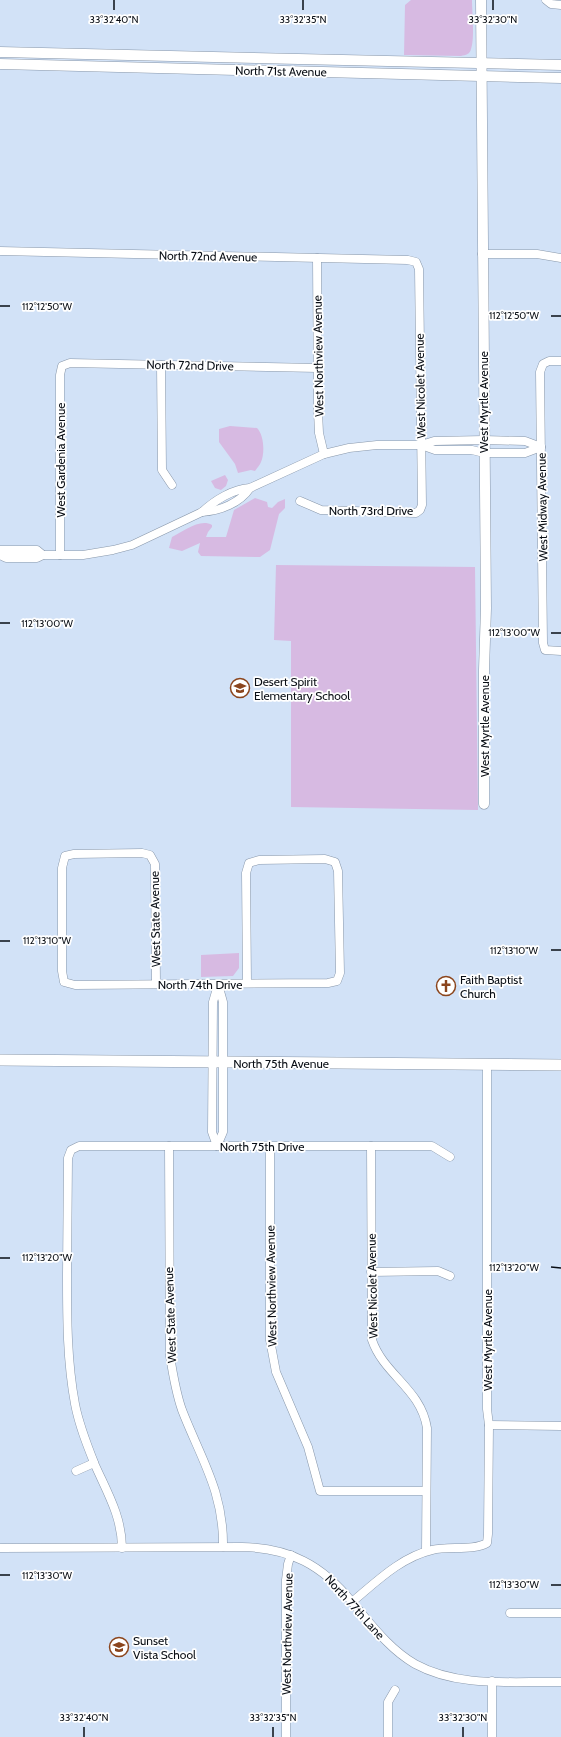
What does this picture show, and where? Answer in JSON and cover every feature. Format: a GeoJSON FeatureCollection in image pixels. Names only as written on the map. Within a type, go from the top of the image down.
{"type":"FeatureCollection","features":[{"type":"Feature","properties":{"kind":"main road","name":"North 75th Avenue"},"geometry":{"type":"LineString","coordinates":[[0,1060],[561,1065]]}},
{"type":"Feature","properties":{"kind":"street","name":"West Myrtle Avenue"},"geometry":{"type":"LineString","coordinates":[[481,0],[486,608],[484,670],[484,804]]}},
{"type":"Feature","properties":{"kind":"street"},"geometry":{"type":"LineString","coordinates":[[546,1],[551,4],[561,4]]}},
{"type":"Feature","properties":{"kind":"street","name":"North 71st Avenue"},"geometry":{"type":"LineString","coordinates":[[0,52],[561,65]]}},
{"type":"Feature","properties":{"kind":"street"},"geometry":{"type":"LineString","coordinates":[[217,71],[218,57]]}},
{"type":"Feature","properties":{"kind":"street","name":"North 71st Avenue"},"geometry":{"type":"LineString","coordinates":[[0,64],[217,71],[561,78]]}},
{"type":"Feature","properties":{"kind":"street","name":"North 72nd Avenue"},"geometry":{"type":"LineString","coordinates":[[0,251],[408,260],[416,262]]}},
{"type":"Feature","properties":{"kind":"street"},"geometry":{"type":"LineString","coordinates":[[482,254],[537,254],[561,258]]}},
{"type":"Feature","properties":{"kind":"street","name":"West Northview Avenue"},"geometry":{"type":"LineString","coordinates":[[317,258],[319,421],[324,454]]}},
{"type":"Feature","properties":{"kind":"street","name":"West Nicolet Avenue"},"geometry":{"type":"LineString","coordinates":[[416,262],[419,269],[422,505],[420,510]]}},
{"type":"Feature","properties":{"kind":"street","name":"West Midway Avenue"},"geometry":{"type":"LineString","coordinates":[[561,361],[549,361],[542,364],[540,372],[543,643],[545,650],[561,652]]}},
{"type":"Feature","properties":{"kind":"street","name":"North 72nd Drive"},"geometry":{"type":"LineString","coordinates":[[62,366],[70,363],[318,368]]}},
{"type":"Feature","properties":{"kind":"street"},"geometry":{"type":"LineString","coordinates":[[161,365],[162,470],[172,485]]}},
{"type":"Feature","properties":{"kind":"street","name":"West Gardenia Avenue"},"geometry":{"type":"LineString","coordinates":[[60,555],[60,375],[62,366]]}},
{"type":"Feature","properties":{"kind":"street"},"geometry":{"type":"LineString","coordinates":[[0,555],[6,558],[37,558],[43,555],[94,554],[132,545],[202,512],[211,503],[240,488],[250,488],[324,454],[344,449],[367,446],[421,445],[434,441],[484,440],[525,440],[541,446]]}},
{"type":"Feature","properties":{"kind":"street"},"geometry":{"type":"LineString","coordinates":[[516,440],[516,453]]}},
{"type":"Feature","properties":{"kind":"street"},"geometry":{"type":"LineString","coordinates":[[421,445],[435,450],[472,450],[484,453],[525,453],[541,446]]}},
{"type":"Feature","properties":{"kind":"street","name":"North 73rd Drive"},"geometry":{"type":"LineString","coordinates":[[300,502],[321,510],[416,512],[420,510]]}},
{"type":"Feature","properties":{"kind":"street"},"geometry":{"type":"LineString","coordinates":[[0,550],[37,550],[43,555]]}},
{"type":"Feature","properties":{"kind":"street","name":"West State Avenue"},"geometry":{"type":"LineString","coordinates":[[64,982],[62,971],[62,868],[65,856],[74,854],[142,853],[150,855],[155,864],[156,984]]}},
{"type":"Feature","properties":{"kind":"street","name":"North 74th Drive"},"geometry":{"type":"LineString","coordinates":[[64,982],[75,985],[328,983],[337,981],[340,973],[338,871],[335,862],[325,859],[289,859],[259,860],[249,863],[246,873],[247,983]]}},
{"type":"Feature","properties":{"kind":"street"},"geometry":{"type":"LineString","coordinates":[[218,984],[223,1002],[218,1062]]}},
{"type":"Feature","properties":{"kind":"street"},"geometry":{"type":"LineString","coordinates":[[217,1146],[223,1132],[213,1010],[218,984]]}},
{"type":"Feature","properties":{"kind":"street"},"geometry":{"type":"LineString","coordinates":[[213,1010],[223,1009]]}},
{"type":"Feature","properties":{"kind":"street","name":"West Myrtle Avenue"},"geometry":{"type":"LineString","coordinates":[[426,1551],[447,1547],[481,1546],[487,1543],[489,1425],[487,1409],[487,1064]]}},
{"type":"Feature","properties":{"kind":"street","name":"North 75th Drive"},"geometry":{"type":"LineString","coordinates":[[94,1463],[81,1428],[75,1406],[70,1369],[67,1315],[68,1158],[71,1150],[79,1146],[432,1146],[450,1157]]}},
{"type":"Feature","properties":{"kind":"street","name":"West State Avenue"},"geometry":{"type":"LineString","coordinates":[[169,1146],[170,1356],[173,1377],[182,1409],[209,1470],[218,1496],[222,1519],[223,1547]]}},
{"type":"Feature","properties":{"kind":"street","name":"West Northview Avenue"},"geometry":{"type":"LineString","coordinates":[[270,1146],[270,1340],[276,1372],[308,1447],[320,1490],[426,1492]]}},
{"type":"Feature","properties":{"kind":"street","name":"West Nicolet Avenue"},"geometry":{"type":"LineString","coordinates":[[371,1146],[371,1332],[376,1352],[381,1360],[415,1397],[425,1418],[427,1428],[426,1551]]}},
{"type":"Feature","properties":{"kind":"street"},"geometry":{"type":"LineString","coordinates":[[371,1272],[438,1271],[450,1276]]}},
{"type":"Feature","properties":{"kind":"street"},"geometry":{"type":"LineString","coordinates":[[489,1425],[561,1426]]}},
{"type":"Feature","properties":{"kind":"street"},"geometry":{"type":"LineString","coordinates":[[76,1471],[94,1463],[118,1516],[122,1536],[122,1548]]}},
{"type":"Feature","properties":{"kind":"street","name":"North 77th Lane"},"geometry":{"type":"LineString","coordinates":[[0,1548],[264,1548],[291,1555],[322,1571],[352,1602],[383,1639],[414,1663],[430,1670],[460,1679],[561,1682]]}},
{"type":"Feature","properties":{"kind":"street"},"geometry":{"type":"LineString","coordinates":[[352,1602],[391,1570],[426,1551]]}},
{"type":"Feature","properties":{"kind":"street","name":"West Northview Avenue"},"geometry":{"type":"LineString","coordinates":[[286,1737],[286,1580],[291,1555]]}},
{"type":"Feature","properties":{"kind":"street"},"geometry":{"type":"LineString","coordinates":[[510,1613],[561,1613]]}},
{"type":"Feature","properties":{"kind":"street"},"geometry":{"type":"LineString","coordinates":[[492,1681],[492,1737]]}},
{"type":"Feature","properties":{"kind":"street"},"geometry":{"type":"LineString","coordinates":[[388,1737],[388,1702],[395,1690]]}},
{"type":"Feature","properties":{"kind":"shaded area"},"geometry":{"type":"Polygon","coordinates":[[[411,0],[472,0],[473,39],[470,52],[461,56],[404,55],[405,5],[411,0]]]}},
{"type":"Feature","properties":{"kind":"shaded area"},"geometry":{"type":"Polygon","coordinates":[[[230,426],[257,428],[259,431],[263,444],[263,454],[261,463],[255,471],[251,470],[238,473],[235,464],[219,442],[219,429],[230,426]]]}},
{"type":"Feature","properties":{"kind":"shaded area"},"geometry":{"type":"Polygon","coordinates":[[[225,475],[228,480],[226,486],[221,490],[215,488],[211,481],[225,475]]]}},
{"type":"Feature","properties":{"kind":"shaded area"},"geometry":{"type":"Polygon","coordinates":[[[255,498],[267,502],[268,507],[272,508],[278,502],[285,499],[285,508],[279,514],[270,550],[260,557],[201,556],[198,552],[200,543],[182,551],[169,548],[172,537],[192,526],[202,523],[212,525],[206,537],[226,537],[234,510],[255,498]]]}},
{"type":"Feature","properties":{"kind":"shaded area"},"geometry":{"type":"Polygon","coordinates":[[[276,565],[475,567],[478,810],[291,807],[291,641],[274,640],[276,565]]]}},
{"type":"Feature","properties":{"kind":"shaded area"},"geometry":{"type":"Polygon","coordinates":[[[239,953],[239,968],[233,976],[201,977],[201,955],[239,953]]]}},
{"type":"Feature","properties":{"kind":"place","name":"Desert Spirit Elementary School"},"geometry":{"type":"Point","coordinates":[240,688]}},
{"type":"Feature","properties":{"kind":"place","name":"Faith Baptist Church"},"geometry":{"type":"Point","coordinates":[446,986]}},
{"type":"Feature","properties":{"kind":"place","name":"Sunset Vista School"},"geometry":{"type":"Point","coordinates":[119,1647]}}]}
